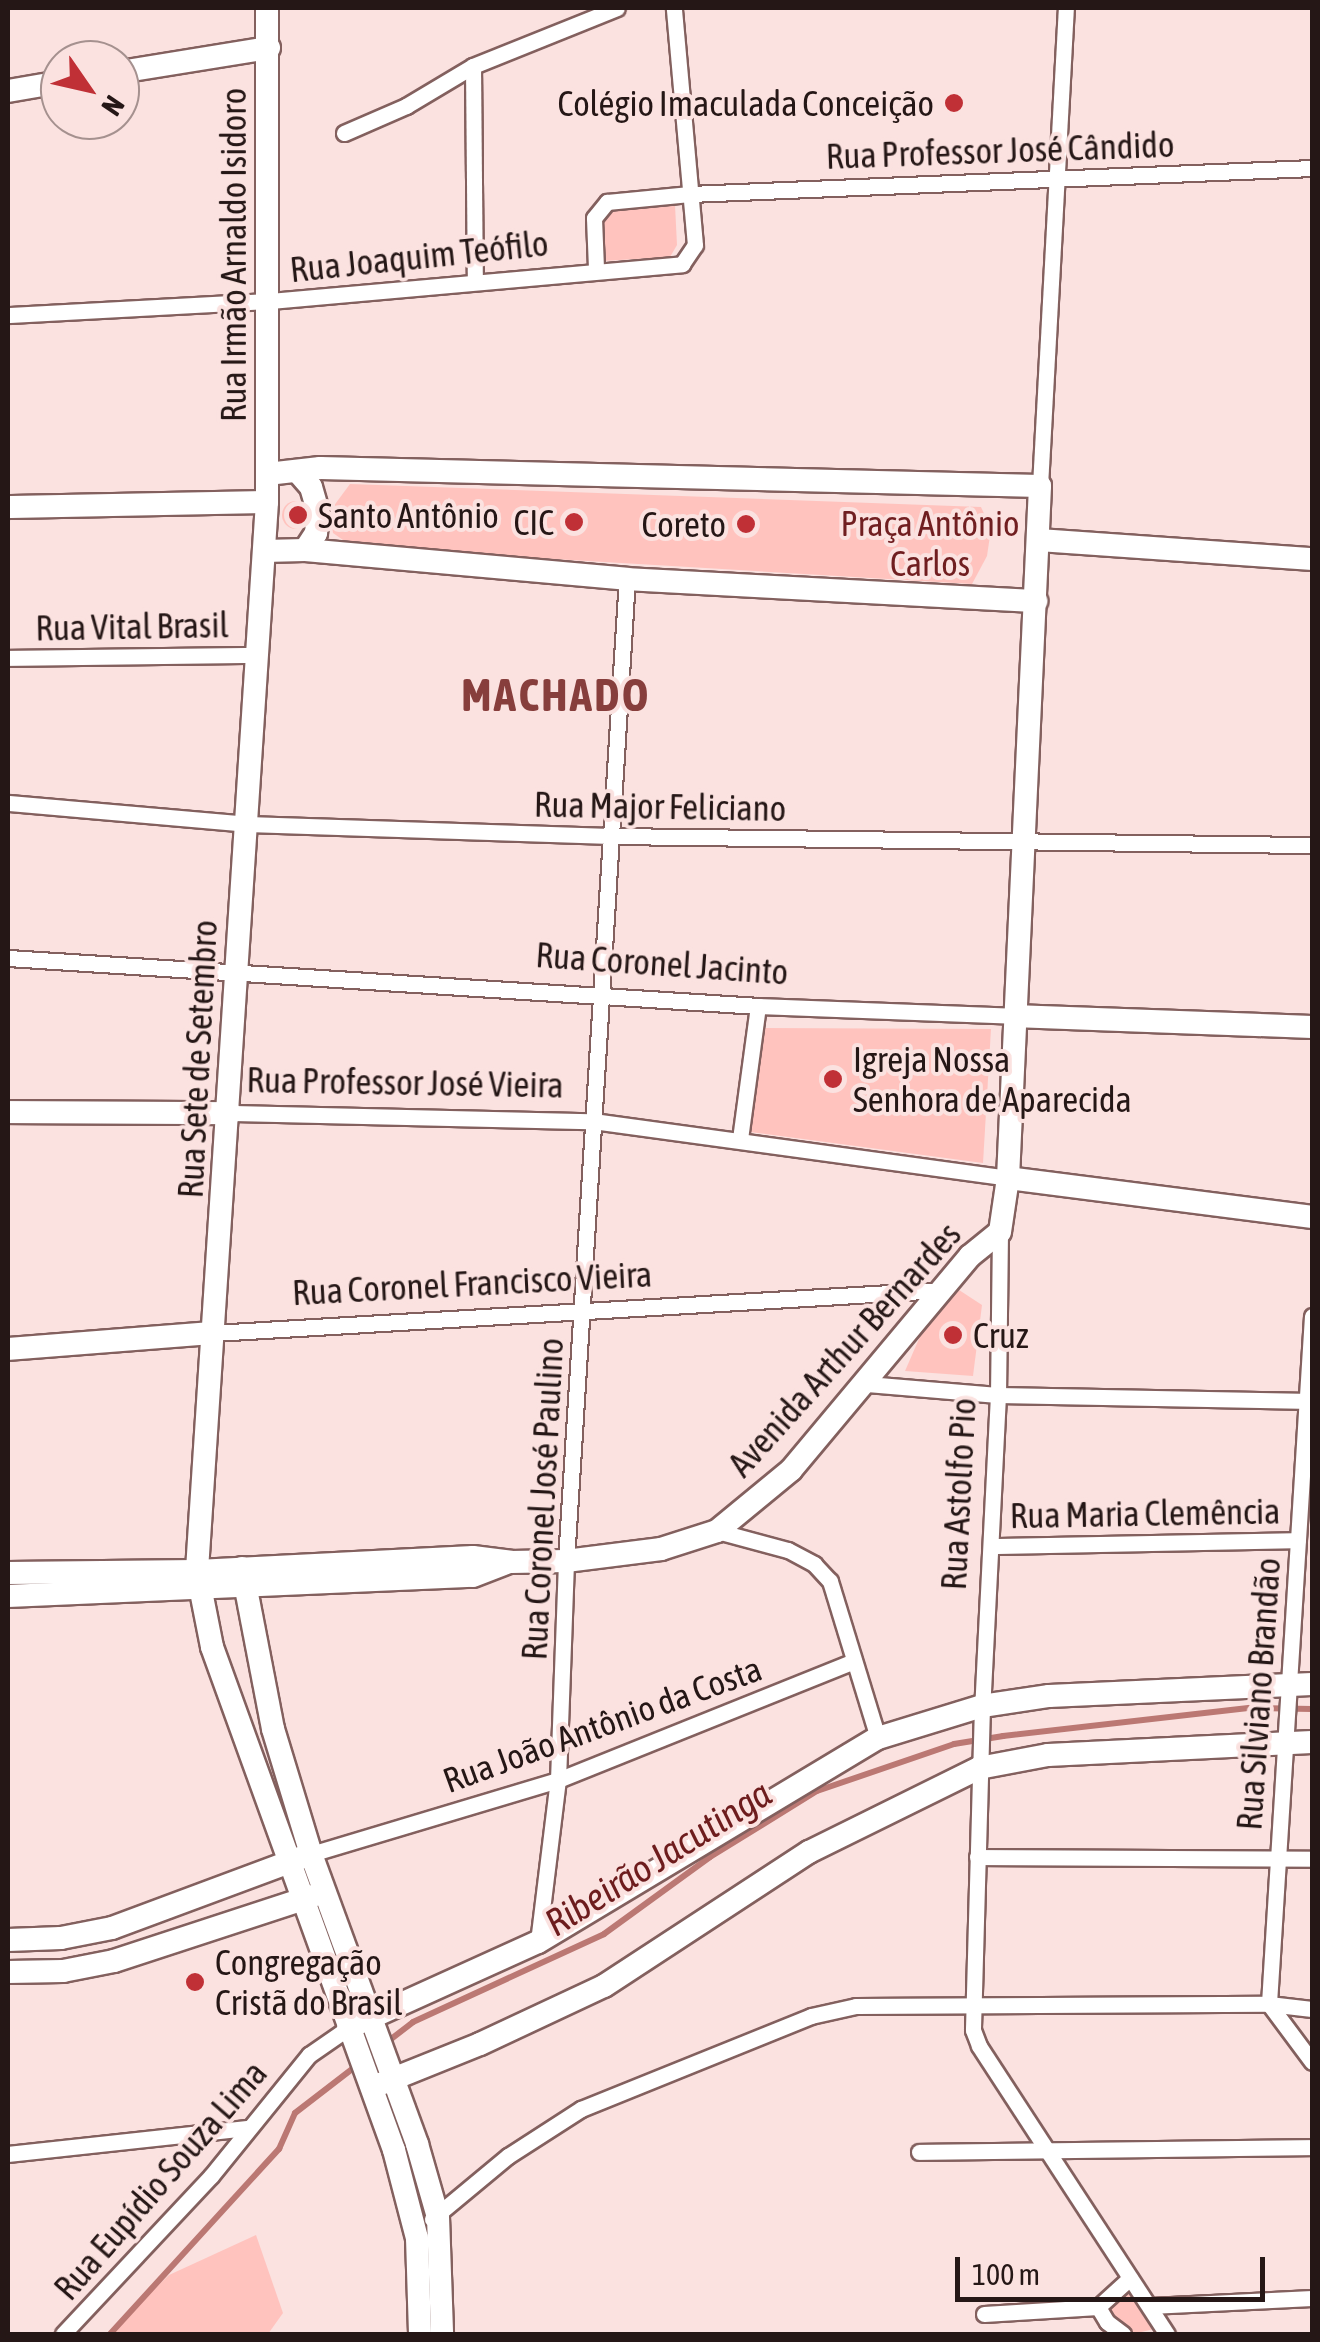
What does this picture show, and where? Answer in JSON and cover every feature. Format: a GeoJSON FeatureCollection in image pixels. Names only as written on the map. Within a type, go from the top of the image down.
{"type":"FeatureCollection","features":[{"type":"Feature","properties":{"kind":"street","name":"Rua Irmão Arnaldo Isidoro"},"geometry":{"type":"LineString","coordinates":[[267,8],[267,502]]}},
{"type":"Feature","properties":{"kind":"street"},"geometry":{"type":"LineString","coordinates":[[344,133],[406,106],[473,66],[617,8]]}},
{"type":"Feature","properties":{"kind":"street"},"geometry":{"type":"LineString","coordinates":[[674,8],[690,194]]}},
{"type":"Feature","properties":{"kind":"street"},"geometry":{"type":"LineString","coordinates":[[8,507],[267,502],[264,551],[305,550],[627,579],[1036,600],[1066,8]]}},
{"type":"Feature","properties":{"kind":"street"},"geometry":{"type":"LineString","coordinates":[[140,69],[268,48]]}},
{"type":"Feature","properties":{"kind":"street"},"geometry":{"type":"LineString","coordinates":[[473,66],[476,280]]}},
{"type":"Feature","properties":{"kind":"street"},"geometry":{"type":"LineString","coordinates":[[8,91],[40,85]]}},
{"type":"Feature","properties":{"kind":"street","name":"Rua Professor José Cândido"},"geometry":{"type":"LineString","coordinates":[[596,268],[594,218],[607,202],[690,194],[1312,168]]}},
{"type":"Feature","properties":{"kind":"street","name":"Rua Joaquim Teófilo"},"geometry":{"type":"LineString","coordinates":[[8,314],[270,301],[596,268],[682,264],[688,260],[694,244],[690,194]]}},
{"type":"Feature","properties":{"kind":"street"},"geometry":{"type":"LineString","coordinates":[[296,471],[311,488],[318,511],[316,533],[305,550]]}},
{"type":"Feature","properties":{"kind":"street"},"geometry":{"type":"LineString","coordinates":[[267,474],[630,474],[1040,486]]}},
{"type":"Feature","properties":{"kind":"street"},"geometry":{"type":"LineString","coordinates":[[1039,540],[1312,559]]}},
{"type":"Feature","properties":{"kind":"street","name":"Rua Sete de Setembro"},"geometry":{"type":"LineString","coordinates":[[264,551],[198,1580],[212,1648],[300,1858]]}},
{"type":"Feature","properties":{"kind":"street","name":"Rua Coronel José Paulino"},"geometry":{"type":"LineString","coordinates":[[538,1942],[558,1780],[566,1561],[627,579]]}},
{"type":"Feature","properties":{"kind":"street","name":"Rua Astolfo Pio"},"geometry":{"type":"LineString","coordinates":[[1036,600],[1008,1178],[1000,1232],[998,1396],[972,2007],[979,2046],[1165,2331]]}},
{"type":"Feature","properties":{"kind":"street","name":"Rua Vital Brasil"},"geometry":{"type":"LineString","coordinates":[[8,658],[258,654]]}},
{"type":"Feature","properties":{"kind":"street","name":"Rua Major Feliciano"},"geometry":{"type":"LineString","coordinates":[[8,804],[248,824],[611,836],[1024,844],[1312,844]]}},
{"type":"Feature","properties":{"kind":"street","name":"Rua Coronel Jacinto"},"geometry":{"type":"LineString","coordinates":[[8,958],[758,1006],[1312,1027]]}},
{"type":"Feature","properties":{"kind":"street"},"geometry":{"type":"LineString","coordinates":[[740,1140],[758,1006]]}},
{"type":"Feature","properties":{"kind":"street","name":"Rua Professor José Vieira"},"geometry":{"type":"LineString","coordinates":[[8,1112],[593,1121],[1008,1178]]}},
{"type":"Feature","properties":{"kind":"street"},"geometry":{"type":"LineString","coordinates":[[1008,1178],[1312,1217]]}},
{"type":"Feature","properties":{"kind":"street","name":"Avenida Arthur Bernardes"},"geometry":{"type":"LineString","coordinates":[[8,1573],[101,1582],[377,1571],[473,1576],[511,1562],[566,1561],[662,1548],[717,1532],[791,1470],[867,1384],[940,1290],[986,1240],[1000,1232]]}},
{"type":"Feature","properties":{"kind":"street","name":"Rua Coronel Francisco Vieira"},"geometry":{"type":"LineString","coordinates":[[8,1349],[213,1333],[940,1290]]}},
{"type":"Feature","properties":{"kind":"street","name":"Rua Silviano Brandão"},"geometry":{"type":"LineString","coordinates":[[1269,2004],[1284,1738],[1296,1688],[1298,1540],[1312,1316]]}},
{"type":"Feature","properties":{"kind":"street"},"geometry":{"type":"LineString","coordinates":[[867,1384],[998,1396],[1309,1401]]}},
{"type":"Feature","properties":{"kind":"street"},"geometry":{"type":"LineString","coordinates":[[717,1532],[788,1550],[814,1564],[830,1581],[878,1738]]}},
{"type":"Feature","properties":{"kind":"street","name":"Rua Maria Clemência"},"geometry":{"type":"LineString","coordinates":[[992,1546],[1298,1540]]}},
{"type":"Feature","properties":{"kind":"street"},"geometry":{"type":"LineString","coordinates":[[243,1577],[300,1858],[301,1899],[438,2217],[442,2334]]}},
{"type":"Feature","properties":{"kind":"street","name":"Avenida Arthur Bernardes"},"geometry":{"type":"LineString","coordinates":[[8,1596],[101,1582]]}},
{"type":"Feature","properties":{"kind":"street"},"geometry":{"type":"LineString","coordinates":[[212,1648],[254,1638]]}},
{"type":"Feature","properties":{"kind":"street","name":"Rua João Antônio da Costa"},"geometry":{"type":"LineString","coordinates":[[300,1858],[558,1780],[854,1661]]}},
{"type":"Feature","properties":{"kind":"street"},"geometry":{"type":"LineString","coordinates":[[371,2017],[538,1942],[878,1738],[1049,1696],[1296,1688]]}},
{"type":"Feature","properties":{"kind":"street"},"geometry":{"type":"LineString","coordinates":[[246,1736],[273,1729]]}},
{"type":"Feature","properties":{"kind":"street"},"geometry":{"type":"LineString","coordinates":[[380,2076],[496,2037],[604,1986],[809,1852],[980,1761],[1284,1738],[1312,1742]]}},
{"type":"Feature","properties":{"kind":"street"},"geometry":{"type":"LineString","coordinates":[[978,1856],[1277,1855],[1312,1859]]}},
{"type":"Feature","properties":{"kind":"street"},"geometry":{"type":"LineString","coordinates":[[300,1858],[326,1893],[371,2017],[362,2039]]}},
{"type":"Feature","properties":{"kind":"street"},"geometry":{"type":"LineString","coordinates":[[8,1940],[61,1938],[112,1928],[300,1858]]}},
{"type":"Feature","properties":{"kind":"street"},"geometry":{"type":"LineString","coordinates":[[8,1972],[63,1970],[114,1961],[326,1893]]}},
{"type":"Feature","properties":{"kind":"street"},"geometry":{"type":"LineString","coordinates":[[415,2226],[438,2217],[508,2156],[581,2109],[812,2016],[856,2006],[1269,2004],[1312,2009]]}},
{"type":"Feature","properties":{"kind":"street"},"geometry":{"type":"LineString","coordinates":[[1269,2004],[1312,2062]]}},
{"type":"Feature","properties":{"kind":"street","name":"Rua Eupídio Souza Lima"},"geometry":{"type":"LineString","coordinates":[[64,2334],[211,2176],[310,2054],[362,2039]]}},
{"type":"Feature","properties":{"kind":"street"},"geometry":{"type":"LineString","coordinates":[[380,2076],[415,2226],[420,2334]]}},
{"type":"Feature","properties":{"kind":"street"},"geometry":{"type":"LineString","coordinates":[[8,2154],[250,2128]]}},
{"type":"Feature","properties":{"kind":"street"},"geometry":{"type":"LineString","coordinates":[[919,2152],[1312,2146]]}},
{"type":"Feature","properties":{"kind":"street"},"geometry":{"type":"LineString","coordinates":[[984,2314],[1098,2307],[1130,2278]]}},
{"type":"Feature","properties":{"kind":"street"},"geometry":{"type":"LineString","coordinates":[[1150,2306],[1312,2298]]}},
{"type":"Feature","properties":{"kind":"street"},"geometry":{"type":"LineString","coordinates":[[1098,2307],[1107,2322],[1124,2334]]}},
{"type":"Feature","properties":{"kind":"street"},"geometry":{"type":"LineString","coordinates":[[1145,2334],[1165,2331]]}},
{"type":"Feature","properties":{"kind":"green space"},"geometry":{"type":"Polygon","coordinates":[[[675,205],[677,245],[670,257],[602,261],[601,224],[609,209],[675,205]]]}},
{"type":"Feature","properties":{"kind":"green space","name":"Praça Antônio Carlos"},"geometry":{"type":"Polygon","coordinates":[[[350,484],[981,507],[991,529],[987,556],[972,584],[353,547],[333,533],[330,511],[350,484]]]}},
{"type":"Feature","properties":{"kind":"green space"},"geometry":{"type":"Polygon","coordinates":[[[296,501],[306,505],[310,515],[306,525],[296,529],[286,525],[282,515],[286,505],[296,501]]]}},
{"type":"Feature","properties":{"kind":"green space"},"geometry":{"type":"Polygon","coordinates":[[[763,1028],[991,1029],[983,1163],[750,1132],[763,1028]]]}},
{"type":"Feature","properties":{"kind":"green space"},"geometry":{"type":"Polygon","coordinates":[[[959,1290],[982,1305],[973,1376],[905,1371],[932,1309],[959,1290]]]}},
{"type":"Feature","properties":{"kind":"green space"},"geometry":{"type":"Polygon","coordinates":[[[256,2235],[283,2313],[268,2334],[108,2334],[169,2275],[256,2235]]]}},
{"type":"Feature","properties":{"kind":"green space"},"geometry":{"type":"Polygon","coordinates":[[[1129,2282],[1158,2328],[1133,2334],[1116,2326],[1102,2308],[1129,2282]]]}},
{"type":"Feature","properties":{"kind":"waterway","name":"Ribeirão Jacutinga"},"geometry":{"type":"LineString","coordinates":[[110,2334],[279,2149],[295,2113],[413,2022],[604,1934],[710,1857],[817,1791],[954,1744],[1250,1708],[1312,1709]]}},
{"type":"Feature","properties":{"kind":"place","name":"Colégio Imaculada Conceição"},"geometry":{"type":"Point","coordinates":[954,103]}},
{"type":"Feature","properties":{"kind":"place","name":"Santo Antônio"},"geometry":{"type":"Point","coordinates":[298,515]}},
{"type":"Feature","properties":{"kind":"place","name":"CIC"},"geometry":{"type":"Point","coordinates":[574,522]}},
{"type":"Feature","properties":{"kind":"place","name":"Coreto"},"geometry":{"type":"Point","coordinates":[746,524]}},
{"type":"Feature","properties":{"kind":"place","name":"Igreja Nossa Senhora de Aparecida"},"geometry":{"type":"Point","coordinates":[833,1079]}},
{"type":"Feature","properties":{"kind":"place","name":"Cruz"},"geometry":{"type":"Point","coordinates":[953,1335]}},
{"type":"Feature","properties":{"kind":"place","name":"Congregação Cristã do Brasil"},"geometry":{"type":"Point","coordinates":[195,1982]}},
{"type":"Feature","properties":{"kind":"district","name":"MACHADO"},"geometry":{"type":"Point","coordinates":[556,696]}}]}
